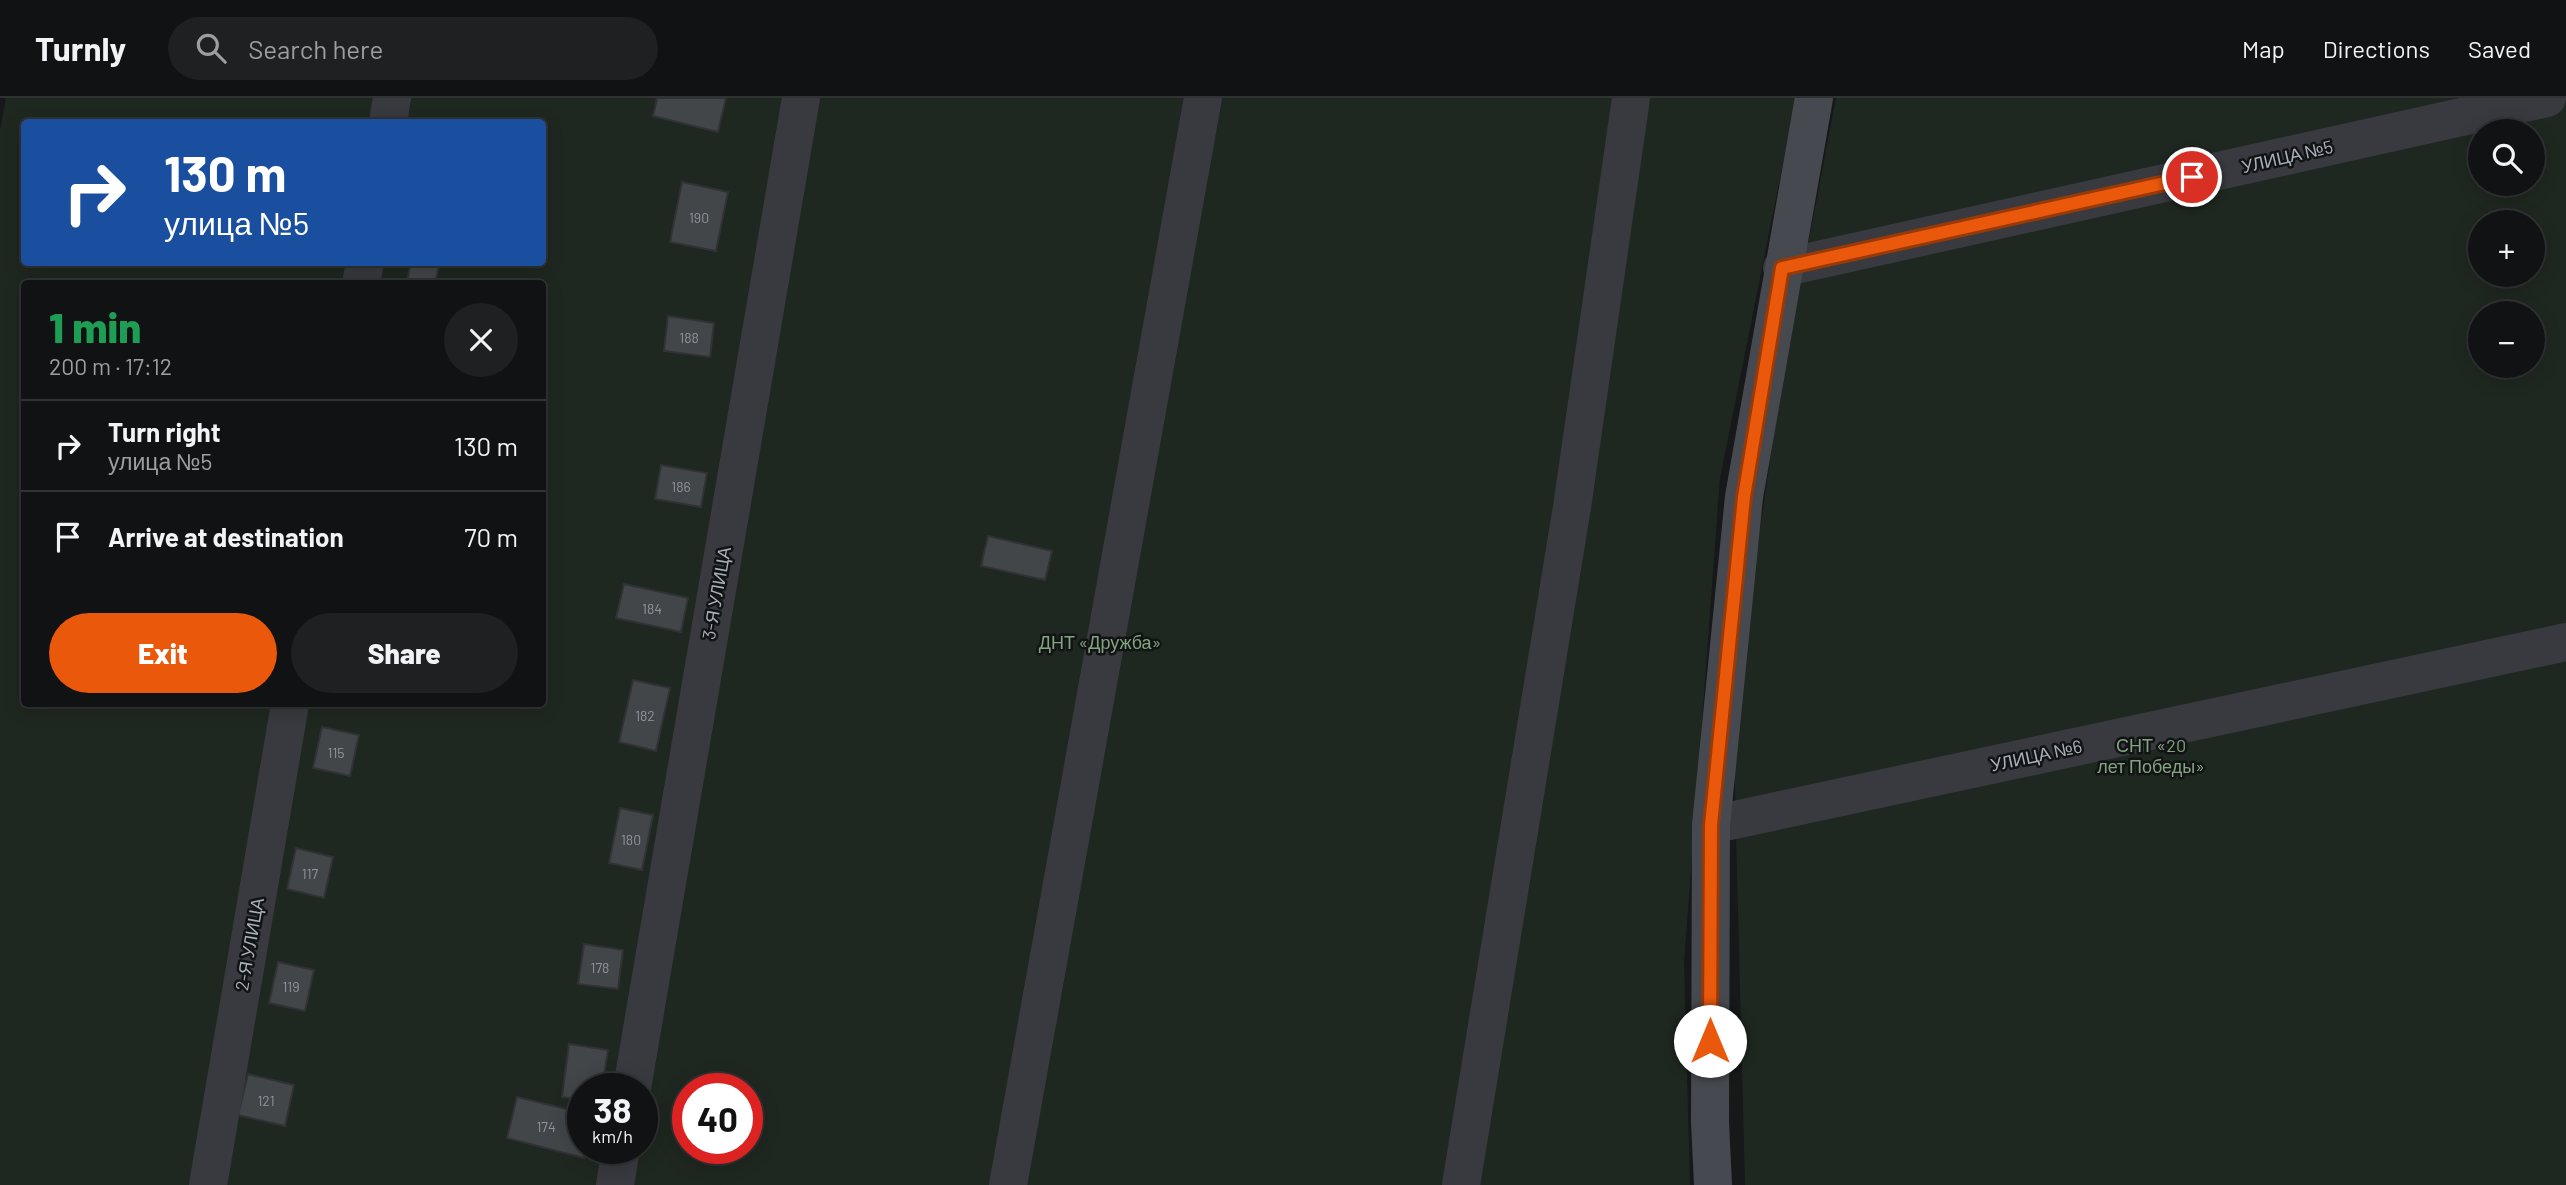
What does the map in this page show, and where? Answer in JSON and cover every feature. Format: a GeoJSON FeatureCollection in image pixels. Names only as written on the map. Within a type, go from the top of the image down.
{"type":"FeatureCollection","features":[{"type":"Feature","properties":{"kind":"street"},"geometry":{"type":"LineString","coordinates":[[388,119],[392,98]]}},
{"type":"Feature","properties":{"kind":"street","name":"3-Я УЛИЦА"},"geometry":{"type":"LineString","coordinates":[[635,1073],[801,98]]}},
{"type":"Feature","properties":{"kind":"street"},"geometry":{"type":"LineString","coordinates":[[1008,1185],[1203,98]]}},
{"type":"Feature","properties":{"kind":"street"},"geometry":{"type":"LineString","coordinates":[[1461,1185],[1572,508],[1631,98]]}},
{"type":"Feature","properties":{"kind":"street"},"geometry":{"type":"LineString","coordinates":[[1713,1185],[1710,1122],[1711,825],[1744,497],[1782,268],[1814,98]]}},
{"type":"Feature","properties":{"kind":"street","name":"УЛИЦА №5"},"geometry":{"type":"LineString","coordinates":[[1782,268],[2547,98]]}},
{"type":"Feature","properties":{"kind":"street","name":"УЛИЦА №6"},"geometry":{"type":"LineString","coordinates":[[1711,825],[2566,642]]}},
{"type":"Feature","properties":{"kind":"street","name":"2-Я УЛИЦА"},"geometry":{"type":"LineString","coordinates":[[208,1185],[289,707]]}},
{"type":"Feature","properties":{"kind":"street"},"geometry":{"type":"LineString","coordinates":[[615,1185],[618,1164]]}},
{"type":"Feature","properties":{"kind":"green space","name":"ДНТ «Дружба»"},"geometry":{"type":"Polygon","coordinates":[[[6,98],[1796,98],[1720,478],[1684,963],[1690,1185],[0,1185],[0,130],[6,98]]]}},
{"type":"Feature","properties":{"kind":"green space","name":"СНТ «20 лет Победы»"},"geometry":{"type":"Polygon","coordinates":[[[1836,98],[2566,98],[2566,1185],[1745,1185],[1733,714],[1780,393],[1836,98]]]}},
{"type":"Feature","properties":{"kind":"building"},"geometry":{"type":"Polygon","coordinates":[[[657,98],[726,98],[718,132],[653,116],[657,98]]]}},
{"type":"Feature","properties":{"kind":"building"},"geometry":{"type":"Polygon","coordinates":[[[682,182],[728,192],[716,251],[670,242],[682,182]]]}},
{"type":"Feature","properties":{"kind":"building"},"geometry":{"type":"Polygon","coordinates":[[[410,266],[439,266],[436,280],[407,280],[410,266]]]}},
{"type":"Feature","properties":{"kind":"building"},"geometry":{"type":"Polygon","coordinates":[[[668,316],[714,323],[710,357],[664,351],[668,316]]]}},
{"type":"Feature","properties":{"kind":"building"},"geometry":{"type":"Polygon","coordinates":[[[661,465],[707,473],[701,507],[655,499],[661,465]]]}},
{"type":"Feature","properties":{"kind":"building"},"geometry":{"type":"Polygon","coordinates":[[[988,536],[1052,551],[1045,580],[981,566],[988,536]]]}},
{"type":"Feature","properties":{"kind":"building"},"geometry":{"type":"Polygon","coordinates":[[[624,584],[688,598],[681,632],[616,618],[624,584]]]}},
{"type":"Feature","properties":{"kind":"building"},"geometry":{"type":"Polygon","coordinates":[[[633,680],[670,688],[656,751],[619,742],[633,680]]]}},
{"type":"Feature","properties":{"kind":"building"},"geometry":{"type":"Polygon","coordinates":[[[322,727],[359,735],[350,776],[313,768],[322,727]]]}},
{"type":"Feature","properties":{"kind":"building"},"geometry":{"type":"Polygon","coordinates":[[[620,808],[653,815],[642,870],[609,863],[620,808]]]}},
{"type":"Feature","properties":{"kind":"building"},"geometry":{"type":"Polygon","coordinates":[[[296,848],[333,857],[324,898],[287,889],[296,848]]]}},
{"type":"Feature","properties":{"kind":"building"},"geometry":{"type":"Polygon","coordinates":[[[584,944],[623,950],[618,989],[578,984],[584,944]]]}},
{"type":"Feature","properties":{"kind":"building"},"geometry":{"type":"Polygon","coordinates":[[[278,962],[314,970],[305,1011],[269,1003],[278,962]]]}},
{"type":"Feature","properties":{"kind":"building"},"geometry":{"type":"Polygon","coordinates":[[[569,1044],[608,1050],[604,1073],[567,1073],[567,1098],[562,1097],[569,1044]]]}},
{"type":"Feature","properties":{"kind":"building"},"geometry":{"type":"Polygon","coordinates":[[[248,1074],[294,1085],[285,1126],[238,1115],[248,1074]]]}},
{"type":"Feature","properties":{"kind":"building"},"geometry":{"type":"Polygon","coordinates":[[[517,1097],[567,1109],[567,1154],[507,1138],[517,1097]]]}},
{"type":"Feature","properties":{"kind":"route"},"geometry":{"type":"LineString","coordinates":[[1710,1041],[1711,825],[1744,497],[1782,268],[2192,177]]}}]}
